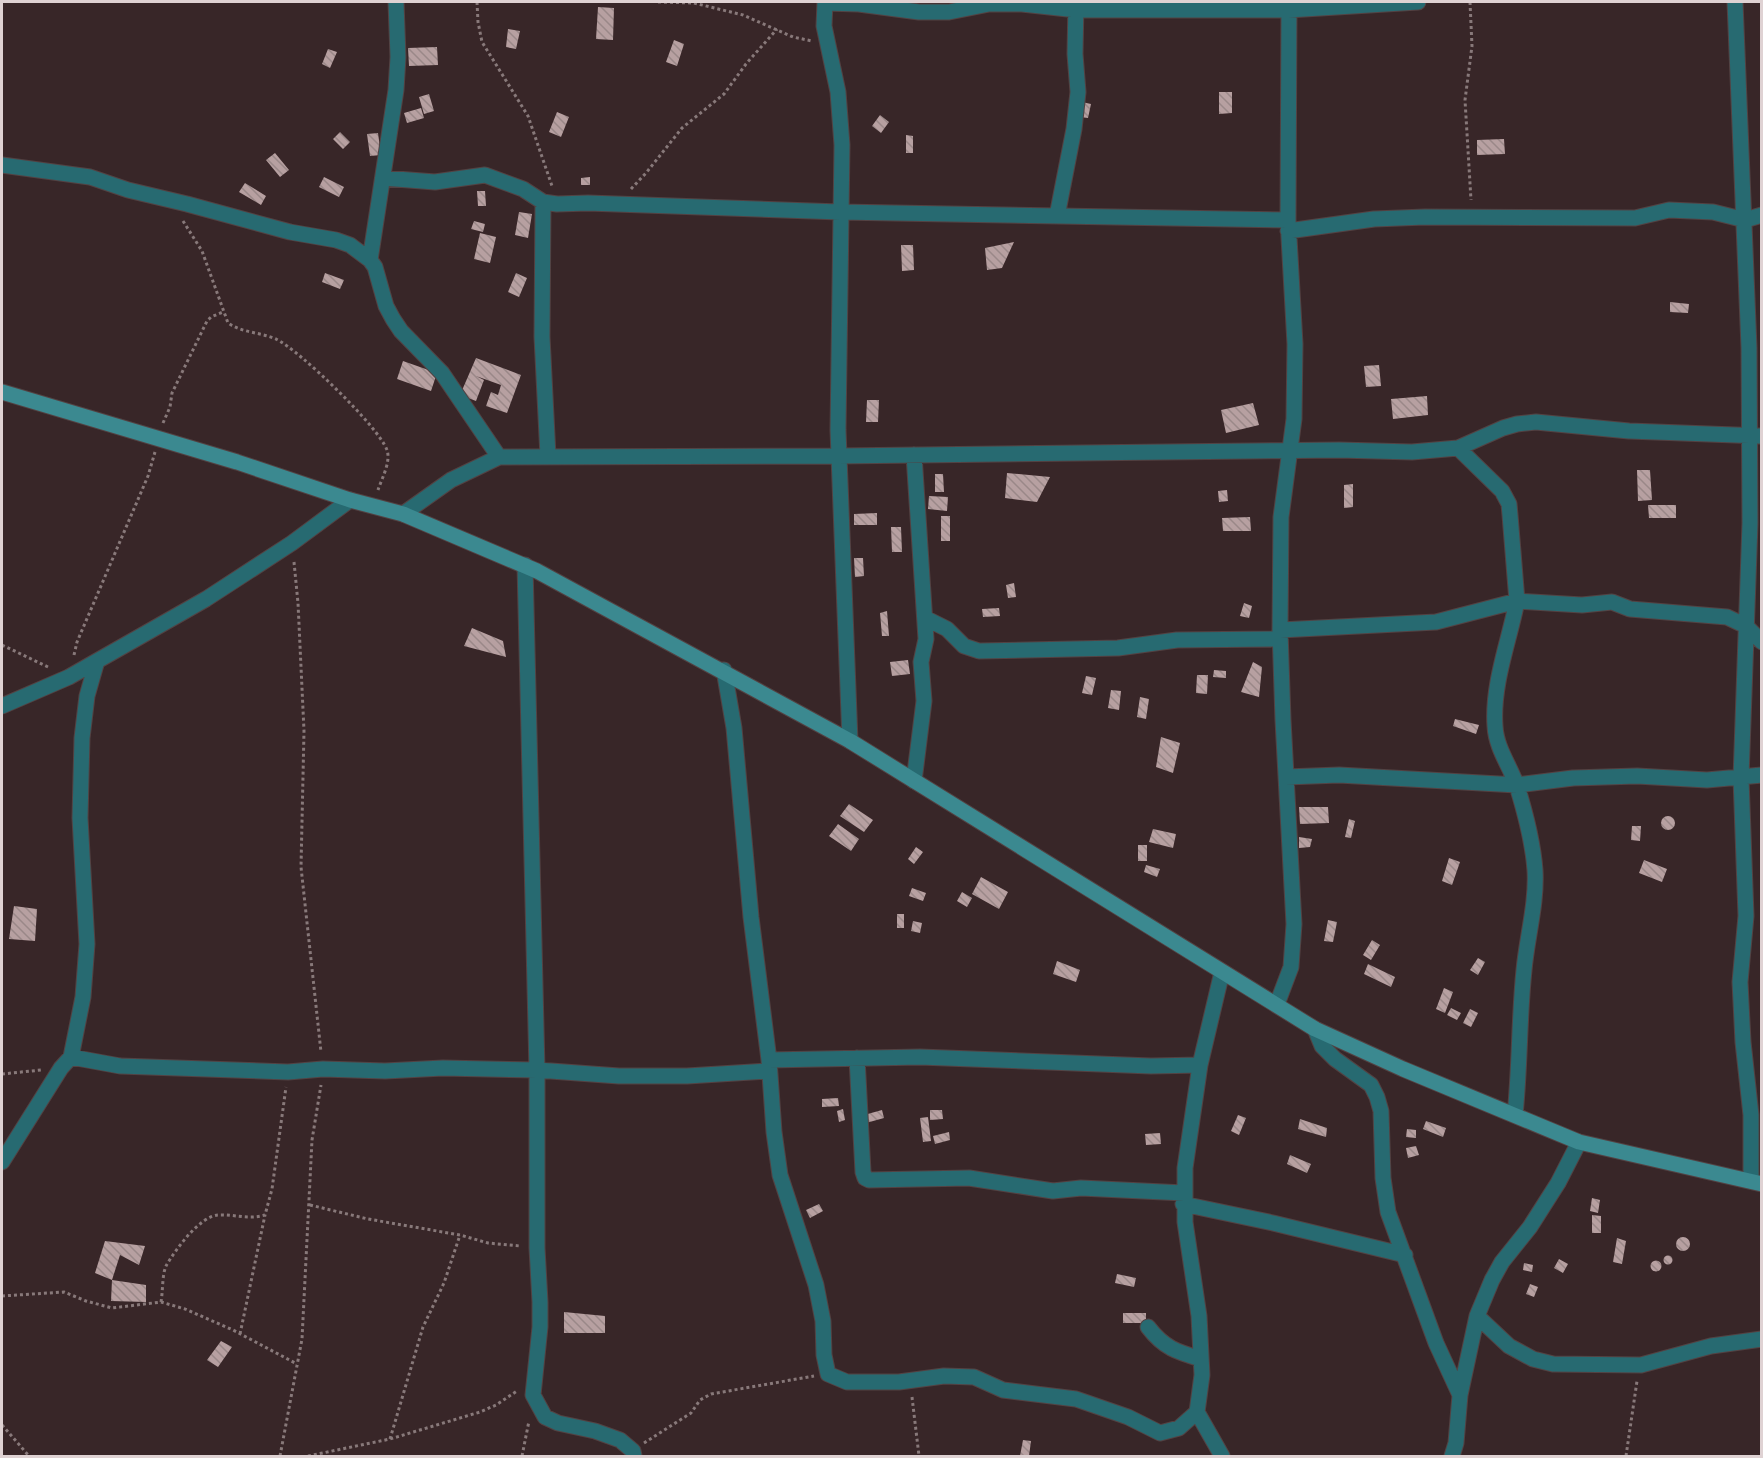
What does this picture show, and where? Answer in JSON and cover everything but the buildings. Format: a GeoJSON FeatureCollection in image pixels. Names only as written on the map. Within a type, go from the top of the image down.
{"type":"FeatureCollection","features":[{"type":"Feature","properties":{"kind":"main road"},"geometry":{"type":"LineString","coordinates":[[2,392],[237,462],[350,500],[404,514],[525,565],[724,670],[850,741],[1315,1029],[1403,1070],[1579,1142],[1756,1183]]}},
{"type":"Feature","properties":{"kind":"street"},"geometry":{"type":"LineString","coordinates":[[370,260],[396,90],[398,57],[396,2]]}},
{"type":"Feature","properties":{"kind":"street"},"geometry":{"type":"LineString","coordinates":[[850,741],[838,456],[842,145],[838,92],[824,26],[825,2],[919,12],[949,12],[989,4],[1288,6],[1418,2]]}},
{"type":"Feature","properties":{"kind":"street"},"geometry":{"type":"LineString","coordinates":[[1736,2],[1749,348],[1755,436],[1741,778],[1746,916],[1740,982],[1756,1183]]}},
{"type":"Feature","properties":{"kind":"street"},"geometry":{"type":"LineString","coordinates":[[1057,216],[1074,129],[1078,92],[1075,54],[1076,6]]}},
{"type":"Feature","properties":{"kind":"street"},"geometry":{"type":"LineString","coordinates":[[1277,1004],[1291,967],[1294,924],[1280,634],[1281,516],[1294,419],[1295,344],[1288,225],[1288,6]]}},
{"type":"Feature","properties":{"kind":"street"},"geometry":{"type":"LineString","coordinates":[[2,165],[90,177],[128,190],[290,232],[336,240],[350,245],[370,260],[375,267],[386,306],[393,319],[401,331],[442,373],[499,457]]}},
{"type":"Feature","properties":{"kind":"street"},"geometry":{"type":"LineString","coordinates":[[384,178],[435,182],[485,175],[523,189],[550,203],[1057,216],[1288,225],[1472,216],[1635,218],[1669,210],[1713,212],[1745,220],[1761,214]]}},
{"type":"Feature","properties":{"kind":"street"},"geometry":{"type":"LineString","coordinates":[[548,456],[542,337],[550,203]]}},
{"type":"Feature","properties":{"kind":"street"},"geometry":{"type":"LineString","coordinates":[[404,514],[451,480],[499,457],[838,456],[1339,450],[1412,452],[1458,448],[1503,428],[1536,422],[1629,430],[1755,436]]}},
{"type":"Feature","properties":{"kind":"street"},"geometry":{"type":"LineString","coordinates":[[1458,448],[1502,491],[1510,515],[1517,601],[1501,670],[1496,700],[1495,727],[1498,741],[1516,785],[1532,850],[1535,888],[1519,1020],[1515,1115]]}},
{"type":"Feature","properties":{"kind":"street"},"geometry":{"type":"LineString","coordinates":[[914,455],[926,639],[921,663],[924,701],[914,781]]}},
{"type":"Feature","properties":{"kind":"street"},"geometry":{"type":"LineString","coordinates":[[2,706],[71,676],[206,599],[292,543],[350,500]]}},
{"type":"Feature","properties":{"kind":"street"},"geometry":{"type":"LineString","coordinates":[[525,565],[537,1070],[537,1248],[540,1327],[533,1390],[545,1417],[558,1423],[595,1431],[620,1440],[634,1454]]}},
{"type":"Feature","properties":{"kind":"street"},"geometry":{"type":"LineString","coordinates":[[925,618],[947,629],[964,646],[979,651],[1118,648],[1177,640],[1436,622],[1517,601],[1582,605],[1612,602],[1630,609],[1727,617],[1746,626],[1761,642]]}},
{"type":"Feature","properties":{"kind":"street"},"geometry":{"type":"LineString","coordinates":[[2,1162],[66,1063],[83,997],[87,944],[80,818],[82,738],[87,696],[97,661]]}},
{"type":"Feature","properties":{"kind":"street"},"geometry":{"type":"LineString","coordinates":[[724,670],[734,728],[751,917],[780,1175],[816,1285],[823,1321],[824,1355],[828,1374],[847,1382],[910,1381],[944,1376],[974,1377],[1003,1390],[1076,1399],[1128,1417],[1160,1433],[1179,1428],[1197,1412],[1201,1391],[1199,1316],[1184,1199],[1185,1168],[1200,1065],[1222,972]]}},
{"type":"Feature","properties":{"kind":"street"},"geometry":{"type":"LineString","coordinates":[[1286,777],[1339,775],[1516,785],[1573,778],[1637,776],[1707,780],[1761,775]]}},
{"type":"Feature","properties":{"kind":"street"},"geometry":{"type":"LineString","coordinates":[[1315,1029],[1322,1046],[1335,1059],[1371,1085],[1377,1097],[1381,1112],[1383,1178],[1388,1212],[1436,1343],[1460,1395]]}},
{"type":"Feature","properties":{"kind":"street"},"geometry":{"type":"LineString","coordinates":[[66,1063],[288,1072],[323,1069],[385,1071],[443,1068],[537,1070],[619,1076],[687,1076],[858,1058],[920,1057],[1151,1066],[1200,1065]]}},
{"type":"Feature","properties":{"kind":"street"},"geometry":{"type":"LineString","coordinates":[[858,1058],[863,1172],[865,1178],[869,1180],[969,1178],[1053,1191],[1081,1188],[1184,1199],[1405,1255]]}},
{"type":"Feature","properties":{"kind":"street"},"geometry":{"type":"LineString","coordinates":[[1467,1456],[1454,1450],[1460,1395],[1477,1316],[1502,1262],[1530,1227],[1558,1184],[1579,1142]]}},
{"type":"Feature","properties":{"kind":"street"},"geometry":{"type":"LineString","coordinates":[[1477,1316],[1509,1346],[1533,1359],[1553,1364],[1641,1365],[1711,1346],[1761,1339]]}},
{"type":"Feature","properties":{"kind":"street"},"geometry":{"type":"LineString","coordinates":[[1148,1327],[1158,1340],[1168,1347],[1201,1359]]}},
{"type":"Feature","properties":{"kind":"street"},"geometry":{"type":"LineString","coordinates":[[1197,1412],[1222,1456]]}},
{"type":"Feature","properties":{"kind":"path"},"geometry":{"type":"LineString","coordinates":[[477,2],[482,42],[528,116],[541,151],[550,203]]}},
{"type":"Feature","properties":{"kind":"path"},"geometry":{"type":"LineString","coordinates":[[658,2],[694,3],[743,15],[793,37],[827,45]]}},
{"type":"Feature","properties":{"kind":"path"},"geometry":{"type":"LineString","coordinates":[[1470,2],[1472,46],[1465,100],[1472,216]]}},
{"type":"Feature","properties":{"kind":"path"},"geometry":{"type":"LineString","coordinates":[[616,204],[682,128],[724,94],[746,64],[777,29]]}},
{"type":"Feature","properties":{"kind":"path"},"geometry":{"type":"LineString","coordinates":[[170,200],[202,251],[228,323],[234,328],[278,340],[325,377],[356,409],[387,450],[387,465],[372,506]]}},
{"type":"Feature","properties":{"kind":"path"},"geometry":{"type":"LineString","coordinates":[[2,645],[71,676],[77,642],[148,476],[157,438],[170,407],[172,393],[207,321],[223,312]]}},
{"type":"Feature","properties":{"kind":"path"},"geometry":{"type":"LineString","coordinates":[[280,1456],[302,1339],[312,1140],[323,1069],[301,867],[304,731],[298,603],[292,543]]}},
{"type":"Feature","properties":{"kind":"path"},"geometry":{"type":"LineString","coordinates":[[2,1074],[66,1063]]}},
{"type":"Feature","properties":{"kind":"path"},"geometry":{"type":"LineString","coordinates":[[240,1334],[272,1189],[288,1072]]}},
{"type":"Feature","properties":{"kind":"path"},"geometry":{"type":"LineString","coordinates":[[310,1205],[368,1219],[460,1235],[488,1244],[537,1248]]}},
{"type":"Feature","properties":{"kind":"path"},"geometry":{"type":"LineString","coordinates":[[161,1302],[165,1267],[196,1227],[208,1218],[218,1215],[249,1218],[265,1215]]}},
{"type":"Feature","properties":{"kind":"path"},"geometry":{"type":"LineString","coordinates":[[390,1438],[423,1327],[444,1283],[460,1235]]}},
{"type":"Feature","properties":{"kind":"path"},"geometry":{"type":"LineString","coordinates":[[2,1296],[64,1292],[112,1308],[161,1302],[185,1309],[240,1334],[297,1364]]}},
{"type":"Feature","properties":{"kind":"path"},"geometry":{"type":"LineString","coordinates":[[1626,1456],[1631,1412],[1641,1365]]}},
{"type":"Feature","properties":{"kind":"path"},"geometry":{"type":"LineString","coordinates":[[634,1454],[691,1413],[700,1400],[711,1394],[828,1374]]}},
{"type":"Feature","properties":{"kind":"path"},"geometry":{"type":"LineString","coordinates":[[910,1381],[919,1456]]}},
{"type":"Feature","properties":{"kind":"path"},"geometry":{"type":"LineString","coordinates":[[308,1456],[390,1438],[480,1412],[496,1405],[512,1393],[533,1390],[522,1456]]}},
{"type":"Feature","properties":{"kind":"path"},"geometry":{"type":"LineString","coordinates":[[2,1425],[29,1456]]}}]}
